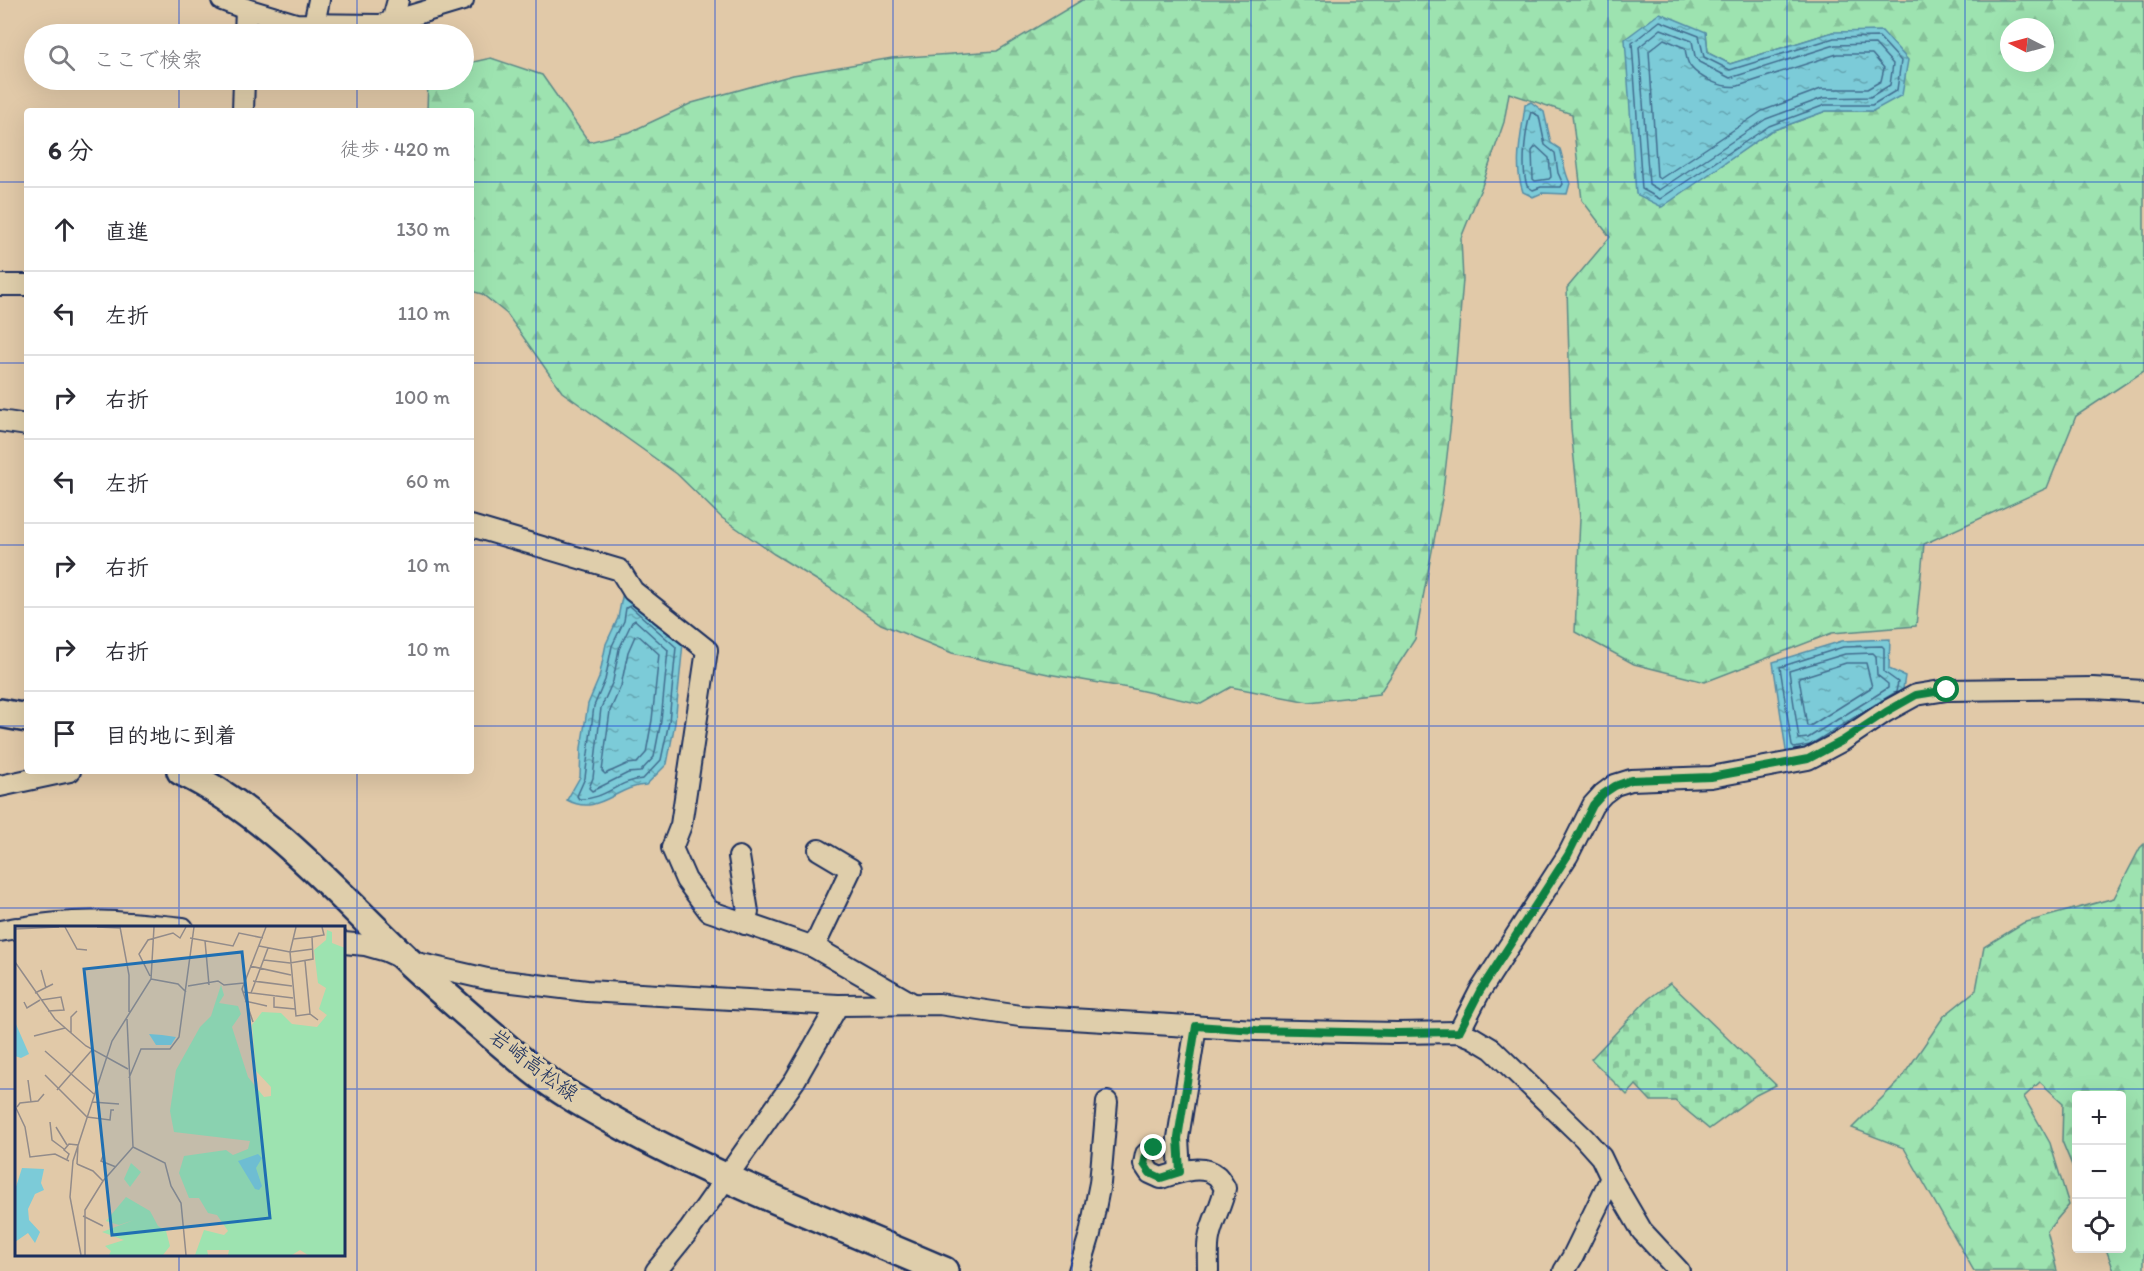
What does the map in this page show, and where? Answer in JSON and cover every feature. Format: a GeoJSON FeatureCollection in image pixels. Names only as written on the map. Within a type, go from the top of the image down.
{"type":"FeatureCollection","features":[{"type":"Feature","properties":{"kind":"main road"},"geometry":{"type":"LineString","coordinates":[[0,713],[24,717]]}},
{"type":"Feature","properties":{"kind":"main road","name":"岩崎高松線"},"geometry":{"type":"LineString","coordinates":[[187,774],[255,818],[313,868],[408,961],[535,1071],[596,1111],[684,1159],[944,1271]]}},
{"type":"Feature","properties":{"kind":"street"},"geometry":{"type":"LineString","coordinates":[[222,0],[296,24],[314,24],[320,0]]}},
{"type":"Feature","properties":{"kind":"street"},"geometry":{"type":"LineString","coordinates":[[392,22],[398,0]]}},
{"type":"Feature","properties":{"kind":"street"},"geometry":{"type":"LineString","coordinates":[[384,24],[463,0]]}},
{"type":"Feature","properties":{"kind":"street"},"geometry":{"type":"LineString","coordinates":[[245,24],[246,9]]}},
{"type":"Feature","properties":{"kind":"street"},"geometry":{"type":"LineString","coordinates":[[243,108],[244,90]]}},
{"type":"Feature","properties":{"kind":"street"},"geometry":{"type":"LineString","coordinates":[[0,285],[24,285]]}},
{"type":"Feature","properties":{"kind":"street"},"geometry":{"type":"LineString","coordinates":[[0,421],[24,425]]}},
{"type":"Feature","properties":{"kind":"street"},"geometry":{"type":"LineString","coordinates":[[474,527],[620,570],[633,591],[707,650],[681,825],[672,848],[686,880],[709,911],[814,947],[913,1004]]}},
{"type":"Feature","properties":{"kind":"street"},"geometry":{"type":"LineString","coordinates":[[1459,1032],[1480,991],[1568,855],[1593,805],[1615,786],[1631,780],[1711,777],[1808,759],[1842,741],[1916,695],[1947,690],[2093,688],[2144,691]]}},
{"type":"Feature","properties":{"kind":"street"},"geometry":{"type":"LineString","coordinates":[[0,786],[56,774]]}},
{"type":"Feature","properties":{"kind":"street"},"geometry":{"type":"LineString","coordinates":[[814,947],[850,869],[819,850]]}},
{"type":"Feature","properties":{"kind":"street"},"geometry":{"type":"LineString","coordinates":[[739,857],[748,912],[745,924]]}},
{"type":"Feature","properties":{"kind":"street"},"geometry":{"type":"LineString","coordinates":[[31,926],[85,920],[169,926]]}},
{"type":"Feature","properties":{"kind":"street"},"geometry":{"type":"LineString","coordinates":[[0,931],[15,929]]}},
{"type":"Feature","properties":{"kind":"street"},"geometry":{"type":"LineString","coordinates":[[345,943],[375,948],[408,961],[487,979],[529,986],[641,995],[838,1005],[939,1004],[1020,1016],[1280,1031],[1459,1032],[1492,1049],[1530,1084],[1601,1157],[1642,1231],[1679,1271]]}},
{"type":"Feature","properties":{"kind":"street"},"geometry":{"type":"LineString","coordinates":[[656,1271],[690,1229],[795,1080],[838,1005]]}},
{"type":"Feature","properties":{"kind":"street"},"geometry":{"type":"LineString","coordinates":[[1180,1172],[1178,1138],[1196,1026]]}},
{"type":"Feature","properties":{"kind":"street"},"geometry":{"type":"LineString","coordinates":[[1079,1271],[1090,1234],[1100,1183],[1107,1102]]}},
{"type":"Feature","properties":{"kind":"street"},"geometry":{"type":"LineString","coordinates":[[1154,1148],[1146,1155],[1144,1164],[1150,1173],[1161,1178],[1180,1172],[1203,1170],[1217,1176],[1225,1188],[1209,1240],[1208,1271]]}},
{"type":"Feature","properties":{"kind":"street"},"geometry":{"type":"LineString","coordinates":[[1564,1271],[1611,1178]]}},
{"type":"Feature","properties":{"kind":"green space"},"geometry":{"type":"Polygon","coordinates":[[[1082,0],[2144,0],[2144,371],[2076,416],[2047,488],[1924,544],[1916,626],[1832,633],[1705,682],[1634,664],[1575,632],[1580,518],[1571,429],[1567,288],[1610,237],[1582,200],[1572,114],[1509,93],[1504,122],[1461,238],[1463,280],[1451,421],[1442,499],[1415,639],[1379,694],[1309,702],[1231,687],[1201,704],[952,653],[881,624],[828,587],[774,554],[722,518],[677,474],[562,392],[507,314],[482,294],[474,292],[474,108],[427,108],[428,90],[474,90],[474,62],[491,58],[542,75],[589,142],[630,132],[692,103],[793,75],[892,58],[997,51],[1082,0]],[[1706,32],[1661,207],[1771,131],[1826,111],[1873,111],[1833,32],[1730,64],[1708,53],[1706,32]]]}},
{"type":"Feature","properties":{"kind":"green space"},"geometry":{"type":"Polygon","coordinates":[[[2144,844],[2144,1271],[2114,1271],[2107,1253],[2126,1253],[2126,1091],[2072,1091],[2072,1165],[2062,1141],[2063,1103],[2040,1082],[2024,1097],[2050,1143],[2069,1205],[2047,1231],[2057,1271],[1974,1271],[1904,1148],[1852,1128],[1901,1079],[1944,1016],[1976,990],[1984,947],[2023,923],[2114,898],[2144,844]]]}},
{"type":"Feature","properties":{"kind":"green space"},"geometry":{"type":"Polygon","coordinates":[[[1670,983],[1776,1085],[1756,1095],[1709,1129],[1675,1101],[1651,1101],[1636,1085],[1627,1095],[1591,1059],[1647,1000],[1670,983]]]}},
{"type":"Feature","properties":{"kind":"water"},"geometry":{"type":"Polygon","coordinates":[[[1660,13],[1706,32],[1708,53],[1730,64],[1833,32],[1882,31],[1908,60],[1902,95],[1873,111],[1826,111],[1771,131],[1662,207],[1636,194],[1625,39],[1660,13]]]}},
{"type":"Feature","properties":{"kind":"water"},"geometry":{"type":"Polygon","coordinates":[[[1531,102],[1544,112],[1551,143],[1560,149],[1570,183],[1567,194],[1542,193],[1533,197],[1523,192],[1518,160],[1525,105],[1531,102]]]}},
{"type":"Feature","properties":{"kind":"water"},"geometry":{"type":"Polygon","coordinates":[[[623,592],[683,643],[675,723],[667,764],[646,785],[625,790],[598,803],[578,804],[567,800],[580,777],[581,748],[588,704],[599,678],[606,644],[618,618],[623,592]]]}},
{"type":"Feature","properties":{"kind":"water"},"geometry":{"type":"Polygon","coordinates":[[[1890,639],[1889,669],[1905,676],[1902,695],[1813,751],[1787,757],[1773,662],[1842,641],[1890,639]]]}},
{"type":"Feature","properties":{"kind":"route"},"geometry":{"type":"LineString","coordinates":[[1154,1148],[1146,1155],[1144,1164],[1150,1173],[1161,1178],[1180,1172],[1178,1138],[1196,1026],[1256,1030],[1459,1032],[1480,991],[1568,855],[1593,805],[1603,794],[1631,780],[1711,777],[1808,759],[1842,741],[1916,695],[1947,690]]}}]}
